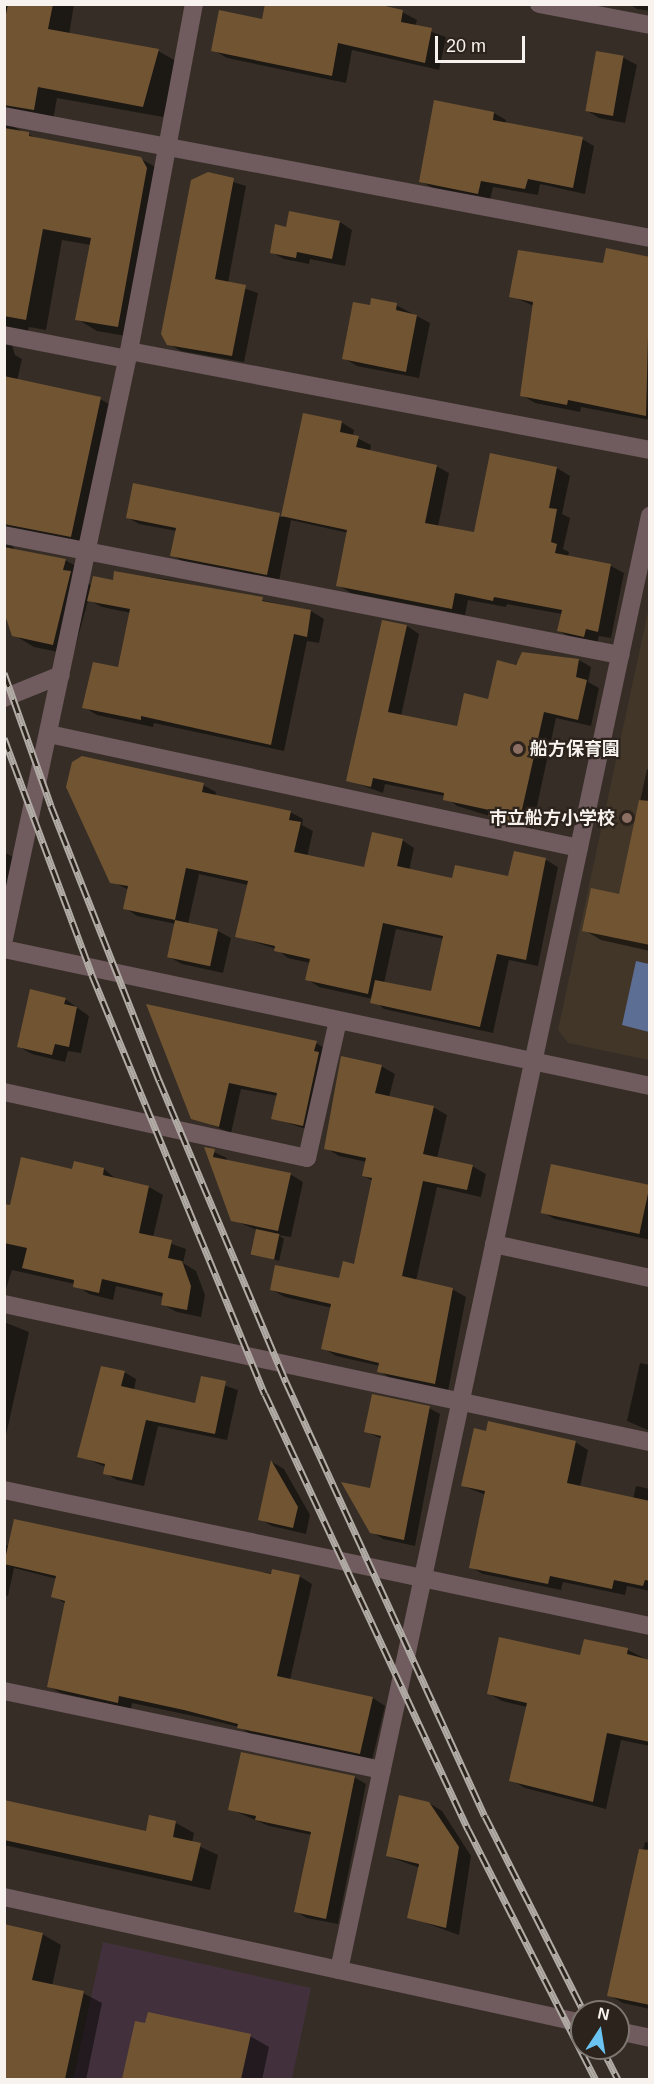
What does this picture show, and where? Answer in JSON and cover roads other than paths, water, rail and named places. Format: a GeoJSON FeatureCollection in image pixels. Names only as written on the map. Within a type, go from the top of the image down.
{"type":"FeatureCollection","features":[{"type":"Feature","properties":{"kind":"street"},"geometry":{"type":"LineString","coordinates":[[4,939],[128,355],[194,4]]}},
{"type":"Feature","properties":{"kind":"street"},"geometry":{"type":"LineString","coordinates":[[539,4],[650,25]]}},
{"type":"Feature","properties":{"kind":"street"},"geometry":{"type":"LineString","coordinates":[[4,116],[650,238]]}},
{"type":"Feature","properties":{"kind":"street"},"geometry":{"type":"LineString","coordinates":[[4,335],[128,355],[650,450]]}},
{"type":"Feature","properties":{"kind":"street"},"geometry":{"type":"LineString","coordinates":[[339,1970],[650,516]]}},
{"type":"Feature","properties":{"kind":"street"},"geometry":{"type":"LineString","coordinates":[[4,535],[620,655]]}},
{"type":"Feature","properties":{"kind":"street"},"geometry":{"type":"LineString","coordinates":[[4,698],[61,675]]}},
{"type":"Feature","properties":{"kind":"street"},"geometry":{"type":"LineString","coordinates":[[49,734],[579,848]]}},
{"type":"Feature","properties":{"kind":"street"},"geometry":{"type":"LineString","coordinates":[[4,949],[650,1086]]}},
{"type":"Feature","properties":{"kind":"street"},"geometry":{"type":"LineString","coordinates":[[4,1092],[307,1158],[338,1020]]}},
{"type":"Feature","properties":{"kind":"street"},"geometry":{"type":"LineString","coordinates":[[494,1244],[650,1278]]}},
{"type":"Feature","properties":{"kind":"street"},"geometry":{"type":"LineString","coordinates":[[4,1304],[650,1442]]}},
{"type":"Feature","properties":{"kind":"street"},"geometry":{"type":"LineString","coordinates":[[4,1490],[650,1626]]}},
{"type":"Feature","properties":{"kind":"street"},"geometry":{"type":"LineString","coordinates":[[4,1691],[382,1770]]}},
{"type":"Feature","properties":{"kind":"street"},"geometry":{"type":"LineString","coordinates":[[4,1897],[570,2020]]}},
{"type":"Feature","properties":{"kind":"street"},"geometry":{"type":"LineString","coordinates":[[630,2034],[650,2038]]}},
{"type":"Feature","properties":{"kind":"water"},"geometry":{"type":"Polygon","coordinates":[[[636,961],[649,964],[649,1032],[622,1025],[636,961]]]}},
{"type":"Feature","properties":{"kind":"railway"},"geometry":{"type":"LineString","coordinates":[[4,673],[51,806],[159,1080],[286,1382],[485,1816],[578,2000]]}},
{"type":"Feature","properties":{"kind":"railway"},"geometry":{"type":"LineString","coordinates":[[4,738],[92,975],[265,1394],[468,1829],[596,2080]]}},
{"type":"Feature","properties":{"kind":"railway"},"geometry":{"type":"LineString","coordinates":[[608,2060],[618,2080]]}},
{"type":"Feature","properties":{"kind":"place","name":"船方保育園"},"geometry":{"type":"Point","coordinates":[518,749]}},
{"type":"Feature","properties":{"kind":"place","name":"市立船方小学校"},"geometry":{"type":"Point","coordinates":[627,818]}}]}
